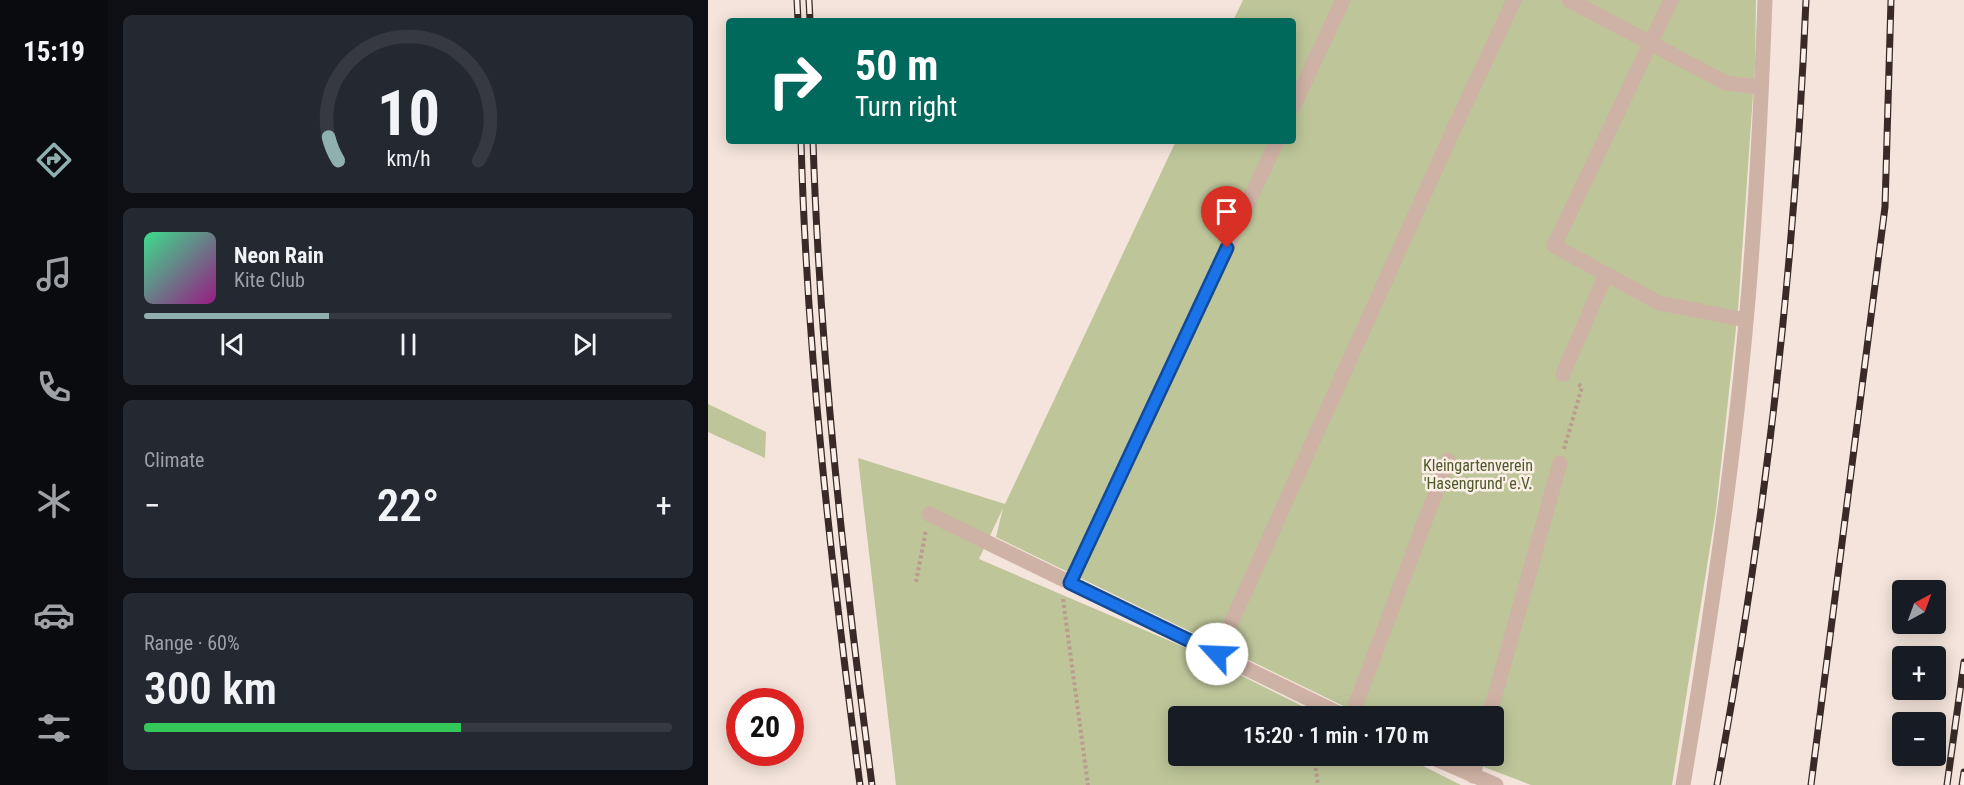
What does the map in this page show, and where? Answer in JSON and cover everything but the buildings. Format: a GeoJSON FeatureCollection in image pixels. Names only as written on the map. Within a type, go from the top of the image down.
{"type":"FeatureCollection","features":[{"type":"Feature","properties":{"kind":"lane"},"geometry":{"type":"LineString","coordinates":[[1296,101],[1343,0]]}},
{"type":"Feature","properties":{"kind":"lane"},"geometry":{"type":"LineString","coordinates":[[1217,654],[1514,0]]}},
{"type":"Feature","properties":{"kind":"lane"},"geometry":{"type":"LineString","coordinates":[[1569,0],[1726,83],[1761,87]]}},
{"type":"Feature","properties":{"kind":"lane"},"geometry":{"type":"LineString","coordinates":[[1671,0],[1554,246],[1659,303],[1746,320]]}},
{"type":"Feature","properties":{"kind":"lane"},"geometry":{"type":"LineString","coordinates":[[1683,785],[1728,494],[1746,320],[1765,0]]}},
{"type":"Feature","properties":{"kind":"lane"},"geometry":{"type":"LineString","coordinates":[[1070,583],[1276,144]]}},
{"type":"Feature","properties":{"kind":"lane"},"geometry":{"type":"LineString","coordinates":[[1563,374],[1606,274]]}},
{"type":"Feature","properties":{"kind":"lane"},"geometry":{"type":"LineString","coordinates":[[1355,706],[1448,460]]}},
{"type":"Feature","properties":{"kind":"lane"},"geometry":{"type":"LineString","coordinates":[[1492,706],[1560,463]]}},
{"type":"Feature","properties":{"kind":"lane"},"geometry":{"type":"LineString","coordinates":[[929,514],[1323,706]]}},
{"type":"Feature","properties":{"kind":"lane"},"geometry":{"type":"LineString","coordinates":[[1451,766],[1496,785]]}},
{"type":"Feature","properties":{"kind":"lane"},"geometry":{"type":"LineString","coordinates":[[1473,776],[1476,766]]}},
{"type":"Feature","properties":{"kind":"path"},"geometry":{"type":"LineString","coordinates":[[1560,463],[1582,387],[1563,374]]}},
{"type":"Feature","properties":{"kind":"path"},"geometry":{"type":"LineString","coordinates":[[916,582],[929,514]]}},
{"type":"Feature","properties":{"kind":"path"},"geometry":{"type":"LineString","coordinates":[[1070,583],[1062,600],[1088,785]]}},
{"type":"Feature","properties":{"kind":"path"},"geometry":{"type":"LineString","coordinates":[[1315,766],[1318,785]]}},
{"type":"Feature","properties":{"kind":"green space","name":"Kleingartenverein 'Hasengrund' e.V."},"geometry":{"type":"Polygon","coordinates":[[[1243,0],[1756,0],[1755,66],[1738,310],[1716,510],[1672,785],[1531,785],[1481,766],[1504,766],[1504,706],[1343,706],[996,537],[1003,508],[979,559],[1184,647],[1302,706],[1168,706],[1168,766],[1423,766],[1461,785],[896,785],[858,458],[1005,504],[1175,144],[1296,144],[1296,18],[1234,18],[1243,0]]]}},
{"type":"Feature","properties":{"kind":"green space"},"geometry":{"type":"Polygon","coordinates":[[[708,404],[766,432],[765,458],[708,432],[708,404]]]}},
{"type":"Feature","properties":{"kind":"railway"},"geometry":{"type":"LineString","coordinates":[[797,0],[798,18]]}},
{"type":"Feature","properties":{"kind":"railway"},"geometry":{"type":"LineString","coordinates":[[809,0],[810,18]]}},
{"type":"Feature","properties":{"kind":"railway"},"geometry":{"type":"LineString","coordinates":[[1717,785],[1750,590],[1775,394],[1794,197],[1806,0]]}},
{"type":"Feature","properties":{"kind":"railway"},"geometry":{"type":"LineString","coordinates":[[1811,785],[1885,207],[1891,0]]}},
{"type":"Feature","properties":{"kind":"railway"},"geometry":{"type":"LineString","coordinates":[[801,144],[809,302],[822,463],[860,785]]}},
{"type":"Feature","properties":{"kind":"railway"},"geometry":{"type":"LineString","coordinates":[[813,144],[827,383],[852,624],[872,785]]}},
{"type":"Feature","properties":{"kind":"railway"},"geometry":{"type":"LineString","coordinates":[[1947,785],[1964,662]]}},
{"type":"Feature","properties":{"kind":"railway"},"geometry":{"type":"LineString","coordinates":[[1962,785],[1964,772]]}},
{"type":"Feature","properties":{"kind":"route"},"geometry":{"type":"LineString","coordinates":[[1217,654],[1070,583],[1227,248]]}}]}
